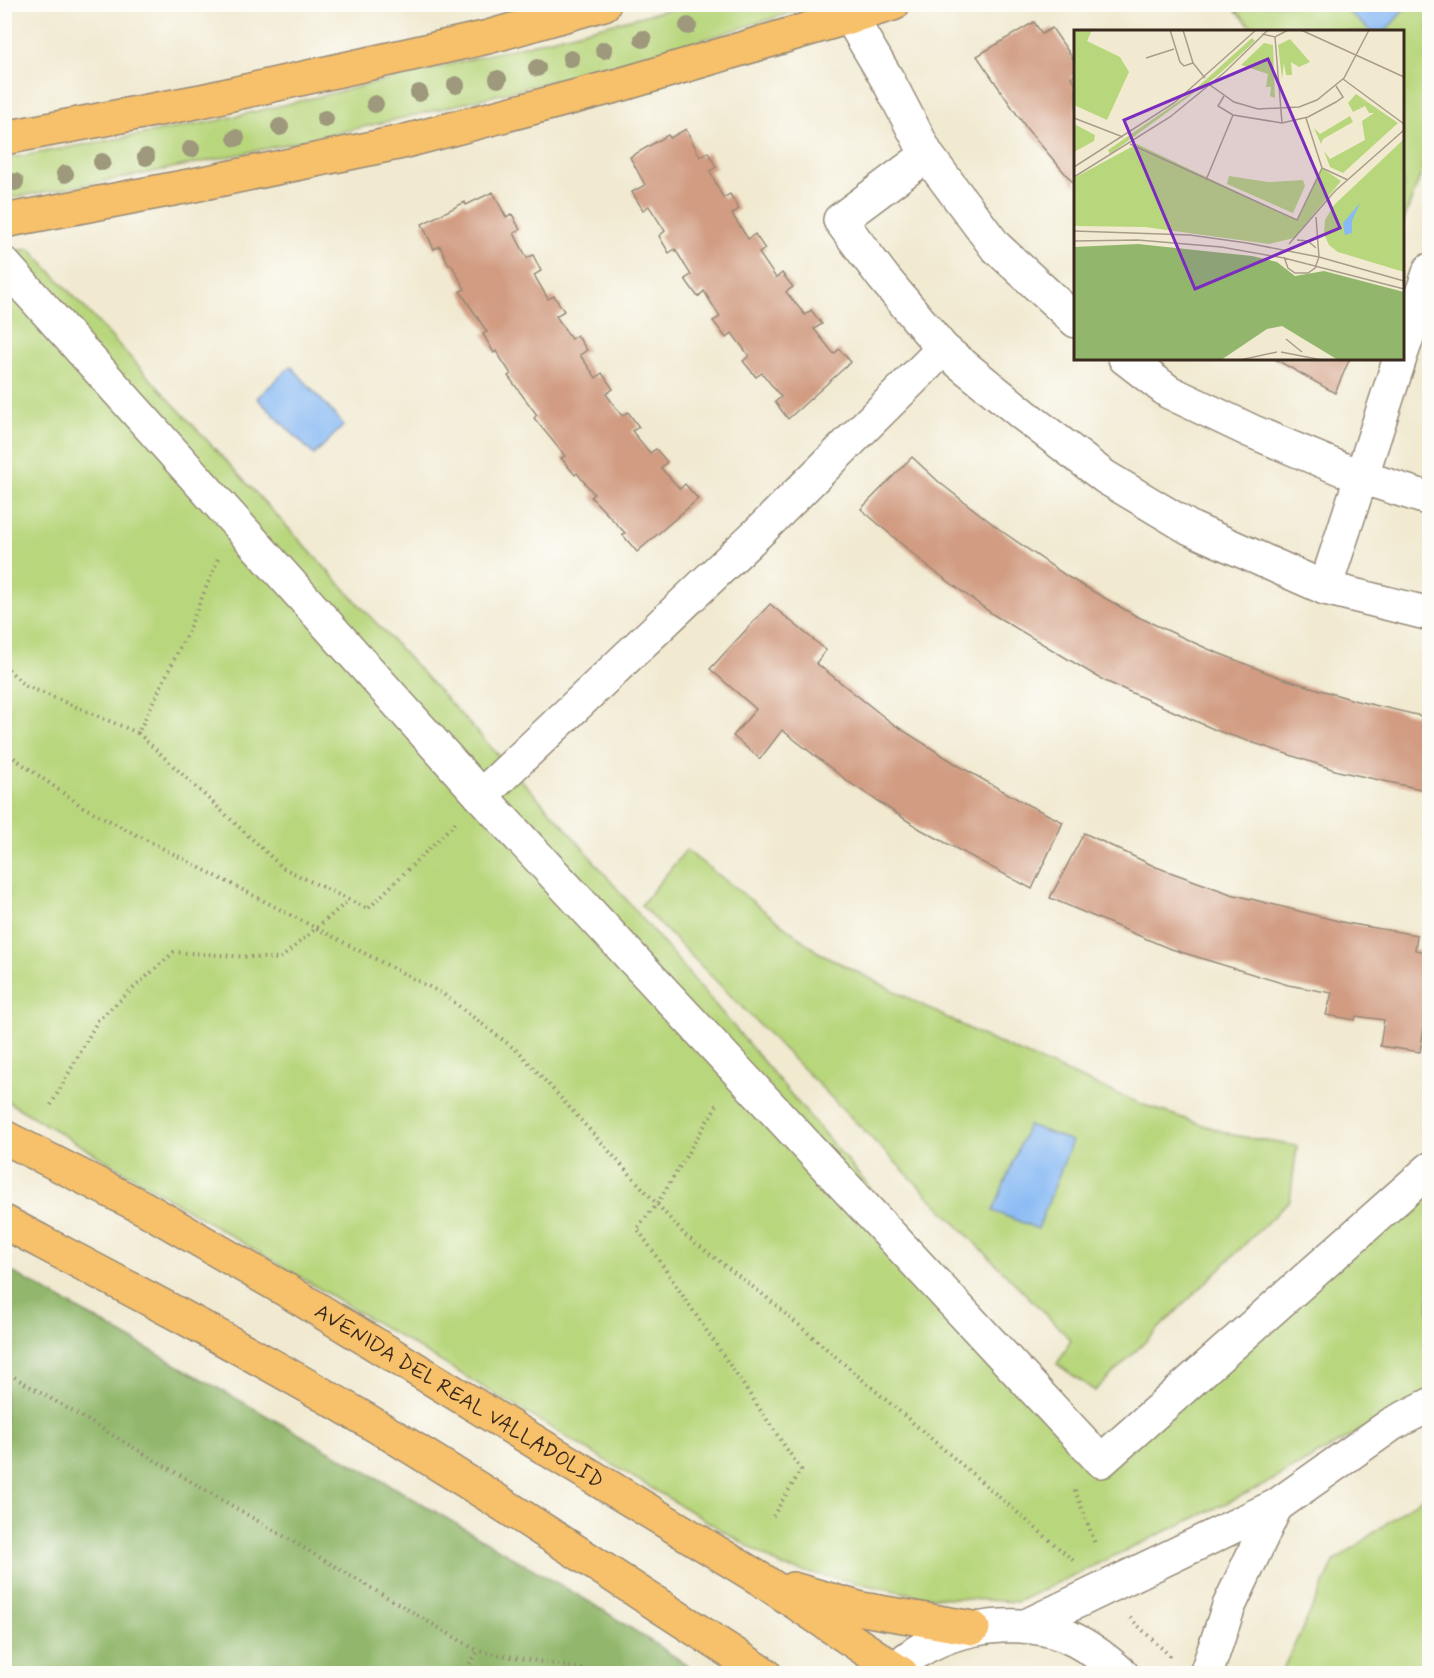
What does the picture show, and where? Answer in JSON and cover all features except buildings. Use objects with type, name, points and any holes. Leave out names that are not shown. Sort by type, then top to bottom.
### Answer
[{"type":"main road","points":[[4,138],[201,101],[488,37],[604,4]]},
{"type":"main road","points":[[4,221],[402,142],[623,84],[893,4]]},
{"type":"main road","name":"AVENIDA DEL REAL VALLADOLID","points":[[4,1137],[144,1208],[286,1290],[762,1580],[897,1672]]},
{"type":"main road","points":[[4,1222],[147,1298],[362,1418],[765,1674]]},
{"type":"main road","points":[[762,1580],[862,1609],[973,1628]]},
{"type":"street","points":[[851,18],[890,84],[927,155],[995,246],[1074,319]]},
{"type":"street","points":[[927,155],[840,220],[883,277],[943,349],[1024,416],[1105,477],[1190,528],[1325,588],[1430,614]]},
{"type":"street","points":[[4,264],[481,796],[1101,1461],[1430,1169]]},
{"type":"street","points":[[1404,346],[1430,270]]},
{"type":"street","points":[[481,796],[764,527],[943,349]]},
{"type":"street","points":[[1128,360],[1169,392],[1251,431],[1361,477],[1430,499]]},
{"type":"street","points":[[1325,588],[1399,360]]},
{"type":"street","points":[[1026,1626],[1276,1506],[1392,1424],[1430,1405]]},
{"type":"street","points":[[1193,1670],[1229,1606],[1276,1506]]},
{"type":"street","points":[[897,1672],[917,1653],[943,1638],[973,1628],[1026,1626],[1063,1635],[1097,1653],[1122,1674]]},
{"type":"path","points":[[138,733],[188,631],[234,520]]},
{"type":"path","points":[[4,664],[24,685],[138,733],[283,868],[368,909],[481,796]]},
{"type":"path","points":[[4,751],[83,807],[443,994],[520,1053],[685,1235],[766,1297],[1071,1559],[1100,1589],[1193,1670]]},
{"type":"path","points":[[51,1105],[98,1020],[174,952],[280,959],[349,900]]},
{"type":"path","points":[[738,1071],[657,1204],[637,1228],[801,1470],[774,1516]]},
{"type":"path","points":[[4,1371],[478,1651],[612,1674]]},
{"type":"path","points":[[463,1674],[478,1651]]},
{"type":"path","points":[[1276,1674],[1281,1671],[1293,1674]]},
{"type":"green space","points":[[686,5],[817,5],[646,56],[391,121],[160,171],[5,199],[5,159],[216,121]]},
{"type":"green space","points":[[1231,5],[1429,5],[1429,153],[1404,219],[1404,30],[1254,30]]},
{"type":"green space","points":[[30,249],[565,827],[1100,1460],[1429,1169],[1429,1392],[1264,1485],[1017,1602],[920,1596],[783,1567],[5,1100],[4,252]]},
{"type":"green space","points":[[686,850],[818,952],[989,1039],[1141,1104],[1233,1135],[1297,1146],[1290,1200],[1095,1391],[1057,1364],[1071,1340],[641,905]]},
{"type":"green space","points":[[5,1268],[395,1488],[598,1607],[700,1673],[5,1673]]},
{"type":"green space","points":[[1429,1492],[1429,1673],[1281,1673],[1335,1561]]},
{"type":"water","points":[[1340,5],[1408,5],[1387,30],[1370,30]]},
{"type":"water","points":[[291,366],[344,425],[314,455],[257,398]]},
{"type":"water","points":[[1028,1125],[1072,1141],[1038,1229],[993,1211]]}]
